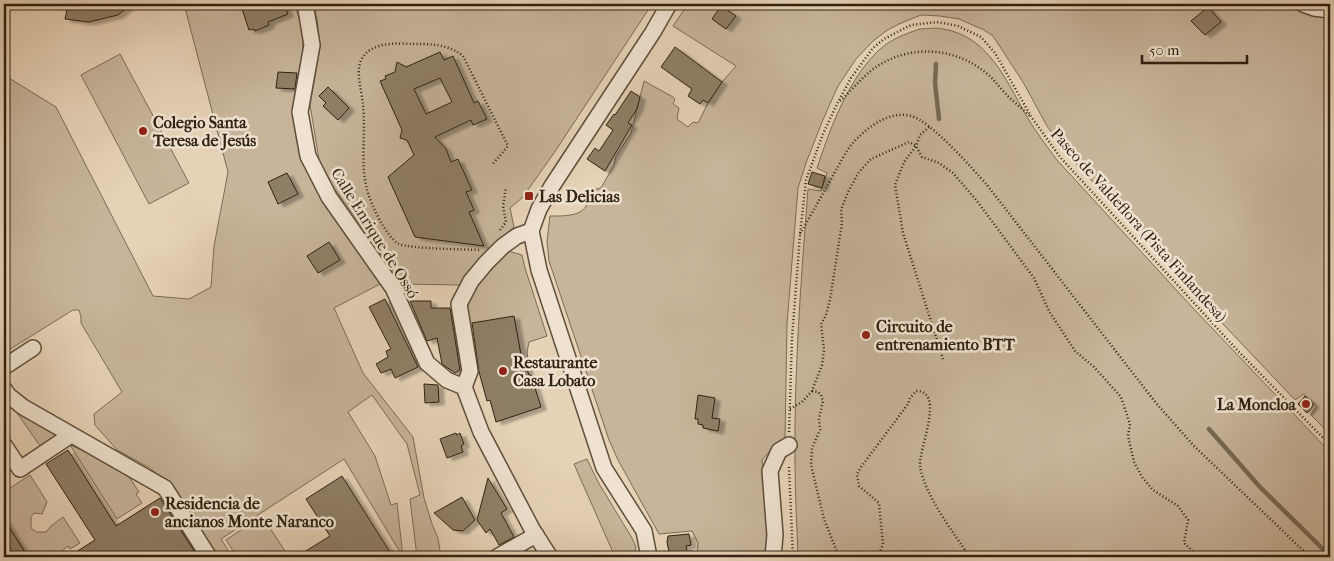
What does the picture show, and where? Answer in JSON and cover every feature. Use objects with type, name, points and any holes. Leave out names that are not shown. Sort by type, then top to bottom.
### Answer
[{"type":"street","name":"Calle Enrique de Ossó","points":[[304,4],[312,45],[300,112],[308,156],[329,197],[393,288],[427,363],[447,380],[464,387]]},
{"type":"street","points":[[648,557],[644,531],[604,468],[539,270],[532,231],[539,209],[552,186],[653,32],[669,4]]},
{"type":"street","points":[[1303,4],[1314,8],[1330,10]]},
{"type":"street","points":[[532,231],[517,236],[503,246],[472,281],[459,304],[470,371],[464,387],[481,432],[536,536],[550,557]]},
{"type":"street","points":[[4,366],[33,348]]},
{"type":"street","points":[[4,389],[22,407],[165,488],[209,557]]},
{"type":"street","points":[[4,445],[20,469],[72,435]]},
{"type":"street","points":[[773,557],[775,535],[770,471],[779,451],[789,445]]},
{"type":"street","points":[[497,557],[536,536]]},
{"type":"path","name":"Paseo de Valdeflora (Pista Finlandesa)","points":[[792,557],[789,445],[792,338],[806,180],[823,134],[837,104],[860,64],[873,48],[884,39],[910,25],[937,22],[958,26],[981,37],[995,52],[1032,118],[1060,157],[1238,351],[1330,445]]},
{"type":"path","points":[[483,251],[400,244],[388,233],[367,190],[365,178],[364,106],[359,65],[364,56],[371,49],[380,46],[439,44],[457,51],[463,56],[508,146],[492,165]]},
{"type":"path","points":[[837,104],[874,68],[894,56],[932,50],[967,61],[985,72],[1032,118]]},
{"type":"path","points":[[800,235],[851,145],[874,124],[886,118],[899,115],[912,116],[929,127],[966,160],[1156,403],[1194,446],[1310,557]]},
{"type":"path","points":[[929,127],[920,135],[916,146],[904,162],[895,185],[903,233],[943,359]]},
{"type":"path","points":[[790,409],[802,402],[812,391],[822,365],[824,350],[821,324],[830,300],[842,223],[841,210],[848,192],[858,172],[871,159],[909,142],[916,146],[922,157],[939,163],[953,173],[977,201],[1034,278],[1049,311],[1075,351],[1094,367],[1120,397],[1130,424],[1128,436],[1134,462],[1142,477],[1153,490],[1178,506],[1188,520],[1184,543],[1199,557]]},
{"type":"path","points":[[495,236],[506,222],[502,206],[506,187]]},
{"type":"path","points":[[878,557],[883,544],[879,503],[859,486],[857,474],[866,459],[908,404],[913,394],[920,390],[924,393],[931,408],[920,465],[926,488],[970,557]]},
{"type":"path","points":[[812,391],[818,392],[823,401],[819,419],[820,430],[810,456],[813,478],[820,498],[824,519],[839,557]]},
{"type":"shaded area","points":[[184,4],[294,4],[303,36],[302,60],[295,97],[296,139],[303,161],[325,205],[382,283],[334,308],[363,373],[413,437],[424,498],[438,538],[441,557],[417,557],[410,499],[420,495],[407,444],[372,395],[348,412],[375,456],[391,505],[397,503],[403,557],[344,459],[221,539],[232,557],[214,557],[171,487],[150,468],[117,450],[95,425],[94,414],[122,392],[81,323],[79,310],[73,310],[4,353],[4,75],[56,107],[153,296],[189,299],[211,287],[214,246],[228,172]]},
{"type":"shaded area","points":[[313,4],[652,4],[556,150],[523,197],[510,208],[514,227],[487,251],[460,285],[402,284],[327,178],[319,159],[310,105],[320,47],[317,19]]},
{"type":"shaded area","points":[[688,4],[1284,4],[1330,18],[1330,434],[1311,415],[1317,406],[1304,394],[1295,400],[1186,285],[1153,246],[1065,152],[1047,126],[1023,82],[993,36],[959,19],[921,15],[886,31],[873,41],[856,59],[838,86],[822,122],[798,188],[787,324],[785,440],[771,450],[762,460],[770,530],[769,557],[697,557],[698,543],[692,531],[659,534],[609,440],[549,261],[547,241],[550,216],[564,216],[577,213],[586,206],[588,200],[587,191],[601,188],[614,165],[616,156],[631,133],[644,81],[675,99],[673,104],[679,108],[677,119],[688,127],[693,122],[698,123],[722,82],[736,66],[673,26]]},
{"type":"shaded area","points":[[940,28],[959,33],[972,40],[984,50],[1003,74],[1033,127],[1057,160],[1192,307],[1330,452],[1330,557],[798,557],[795,428],[797,360],[808,189],[821,191],[827,173],[817,168],[841,105],[858,75],[879,50],[888,43],[920,29]]},
{"type":"shaded area","points":[[120,54],[189,183],[149,204],[81,75]]},
{"type":"shaded area","points":[[508,251],[522,255],[547,336],[529,342],[528,359],[522,360],[513,317],[469,324],[467,314],[467,304],[473,288],[489,268]]},
{"type":"shaded area","points":[[15,410],[58,434],[40,446]]},
{"type":"shaded area","points":[[70,445],[124,469],[139,492],[136,494],[142,503],[117,519]]},
{"type":"shaded area","points":[[587,459],[598,482],[632,538],[636,547],[634,557],[615,557],[574,464]]},
{"type":"shaded area","points":[[30,475],[47,502],[42,514],[34,513],[31,517],[31,528],[36,532],[46,532],[63,517],[80,543],[70,549],[68,546],[60,552],[62,557],[28,557],[4,519],[4,512],[10,508],[4,498],[4,492]]},
{"type":"shaded area","points":[[262,516],[289,557],[237,557],[226,540]]},
{"type":"building","points":[[68,4],[132,4],[118,15],[89,22],[65,19]]},
{"type":"building","points":[[246,4],[284,4],[288,14],[268,22],[269,25],[255,31],[254,29],[249,30],[242,9],[247,7]]},
{"type":"building","points":[[721,6],[736,16],[726,29],[712,19]]},
{"type":"building","points":[[1208,7],[1221,22],[1205,35],[1191,21]]},
{"type":"building","points":[[675,47],[722,82],[708,103],[703,100],[700,104],[688,96],[692,89],[661,67]]},
{"type":"building","points":[[440,52],[444,60],[453,56],[474,103],[478,101],[487,119],[473,125],[471,120],[435,137],[446,149],[451,162],[458,159],[472,190],[466,192],[474,210],[469,212],[484,246],[415,237],[388,177],[414,155],[407,140],[400,138],[402,130],[380,81],[386,79],[385,76],[395,72],[397,62],[406,67]],"holes":[[[440,78],[452,102],[426,114],[414,89]]]},
{"type":"building","points":[[278,72],[297,73],[295,89],[276,88]]},
{"type":"building","points":[[328,87],[349,108],[338,120],[323,106],[326,103],[319,96]]},
{"type":"building","points":[[631,91],[640,97],[637,109],[628,123],[632,125],[605,171],[587,159],[595,148],[599,151],[613,130],[606,125]]},
{"type":"building","points":[[812,172],[825,176],[822,188],[808,184]]},
{"type":"building","points":[[287,173],[298,194],[278,204],[268,182]]},
{"type":"building","points":[[329,242],[340,260],[318,273],[307,256]]},
{"type":"building","points":[[385,299],[418,367],[395,378],[391,369],[381,373],[376,364],[388,357],[386,351],[391,349],[369,307]]},
{"type":"building","points":[[410,301],[431,301],[431,308],[450,308],[460,370],[455,373],[442,364],[437,338],[427,341]]},
{"type":"building","name":"Restaurante Casa Lobato","points":[[514,316],[522,360],[524,360],[529,375],[531,375],[541,407],[496,422],[490,400],[487,401],[479,372],[472,323]]},
{"type":"building","points":[[424,384],[438,385],[439,402],[425,403]]},
{"type":"building","points":[[698,395],[715,398],[712,418],[720,419],[718,431],[703,428],[703,425],[698,424],[698,419],[695,419]]},
{"type":"building","name":"La Moncloa","points":[[1305,396],[1314,405],[1307,413],[1298,404]]},
{"type":"building","points":[[456,433],[457,435],[460,433],[464,444],[461,446],[463,452],[447,458],[440,439]]},
{"type":"building","name":"Residencia de ancianos Monte Naranco","points":[[68,450],[116,526],[160,498],[198,557],[68,557],[95,540],[46,464]]},
{"type":"building","points":[[342,476],[393,557],[296,557],[330,536],[306,499]]},
{"type":"building","points":[[488,478],[507,509],[501,513],[514,537],[499,545],[490,529],[486,533],[477,520]]},
{"type":"building","points":[[462,497],[475,520],[463,531],[453,530],[434,513]]},
{"type":"building","points":[[4,519],[28,557],[16,557],[4,539]]},
{"type":"building","points":[[689,534],[691,545],[686,546],[688,557],[670,557],[667,542],[668,536]]},
{"type":"waterway","points":[[936,64],[935,83],[939,119]]},
{"type":"waterway","points":[[1209,429],[1260,487],[1330,556]]},
{"type":"place","name":"Colegio Santa Teresa de Jesús","points":[[143,131]]},
{"type":"place","name":"Las Delicias","points":[[529,196]]},
{"type":"place","name":"Circuito de entrenamiento BTT","points":[[866,335]]},
{"type":"place","name":"Restaurante Casa Lobato","points":[[503,371]]},
{"type":"place","name":"La Moncloa","points":[[1306,404]]},
{"type":"place","name":"Residencia de ancianos Monte Naranco","points":[[155,512]]}]
